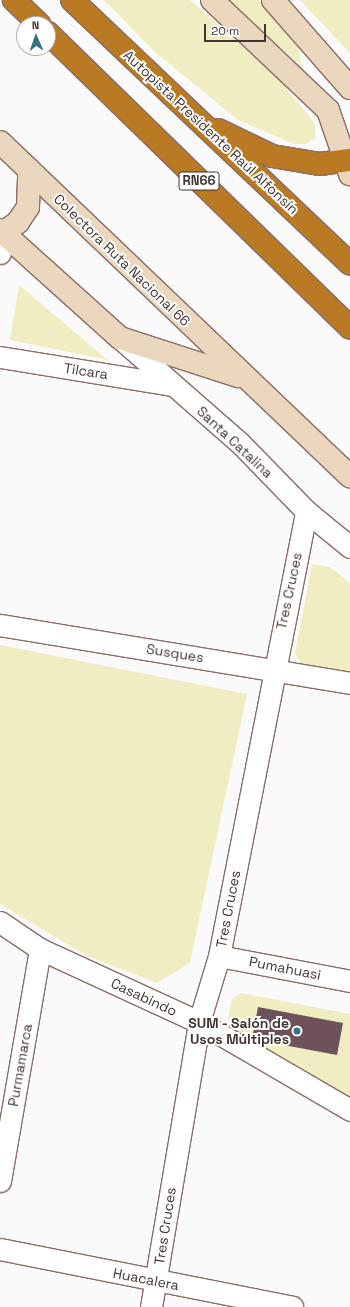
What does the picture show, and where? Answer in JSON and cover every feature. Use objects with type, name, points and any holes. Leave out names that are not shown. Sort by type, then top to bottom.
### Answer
[{"type":"highway","points":[[14,0],[31,16]]},
{"type":"highway","name":"Autopista Presidente Raúl Alfonsín","points":[[72,0],[189,113],[350,264]]},
{"type":"highway","name":"RN66","points":[[56,41],[350,328]]},
{"type":"highway","points":[[189,113],[238,142],[272,156],[303,163],[349,165]]},
{"type":"main road","points":[[212,0],[328,110],[337,128],[349,165]]},
{"type":"main road","points":[[274,0],[350,88]]},
{"type":"main road","points":[[303,163],[322,154],[330,147],[337,128]]},
{"type":"main road","name":"Colectora Ruta Nacional 66","points":[[0,142],[243,377],[350,477]]},
{"type":"main road","points":[[1,239],[18,222],[28,207],[29,170]]},
{"type":"main road","name":"Colectora Ruta Nacional 66","points":[[1,239],[120,338],[243,377]]},
{"type":"street","name":"Santa Catalina","points":[[120,338],[239,442],[306,511],[350,547]]},
{"type":"street","name":"Tilcara","points":[[0,357],[172,385]]},
{"type":"street","name":"Tres Cruces","points":[[151,1307],[199,1022],[219,956],[273,668],[306,511]]},
{"type":"street","name":"Susques","points":[[0,626],[273,668],[350,683]]},
{"type":"street","name":"Casabindo","points":[[0,922],[40,949],[199,1022],[350,1110]]},
{"type":"street","name":"Purmamarca","points":[[0,1181],[40,949]]},
{"type":"street","name":"Pumahuasi","points":[[219,956],[350,980]]},
{"type":"street","name":"Huacalera","points":[[0,1248],[156,1281],[292,1307]]},
{"type":"shaded area","points":[[104,0],[190,0],[275,75],[315,123],[315,139],[306,144],[294,144],[238,120],[155,52]]},
{"type":"shaded area","points":[[228,0],[259,0],[299,49],[301,66]]},
{"type":"shaded area","points":[[300,0],[350,0],[350,53]]},
{"type":"shaded area","points":[[19,285],[108,360],[10,340]]},
{"type":"shaded area","points":[[312,564],[330,567],[350,583],[350,674],[301,664],[295,653]]},
{"type":"shaded area","points":[[0,645],[247,694],[190,963],[157,983],[87,956],[0,904]]},
{"type":"shaded area","points":[[241,993],[350,1014],[350,1102],[226,1030],[232,999]]},
{"type":"building","name":"SUM - Salón de Usos Múltiples","points":[[258,1007],[343,1023],[337,1055],[252,1039]]},
{"type":"place","name":"SUM - Salón de Usos Múltiples","points":[[297,1031]]}]
